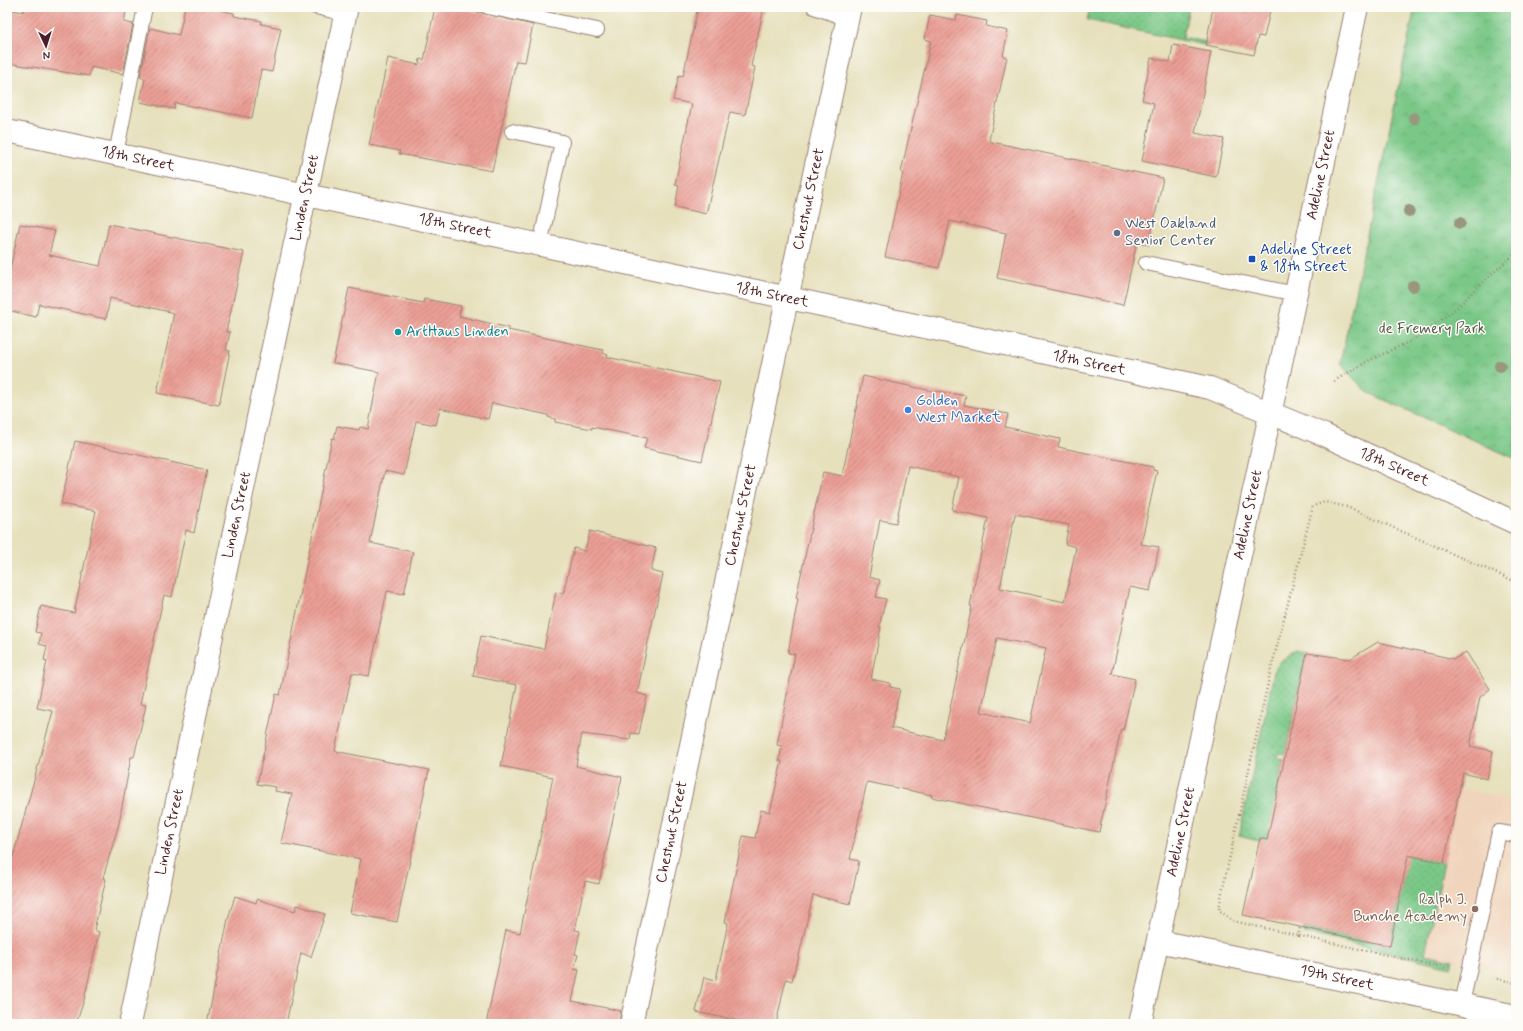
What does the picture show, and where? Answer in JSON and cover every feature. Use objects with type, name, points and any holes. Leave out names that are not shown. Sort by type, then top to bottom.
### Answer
[{"type":"street","name":"Adeline Street","points":[[1140,1024],[1357,7]]},
{"type":"street","name":"Linden Street","points":[[130,1024],[306,194],[347,10]]},
{"type":"street","name":"Chestnut Street","points":[[631,1024],[849,13]]},
{"type":"street","name":"18th Street","points":[[7,131],[306,194],[787,299],[1210,388],[1270,413],[1516,523]]},
{"type":"street","name":"19th Street","points":[[1158,941],[1516,1016]]},
{"type":"lane","points":[[116,154],[145,7]]},
{"type":"lane","points":[[316,7],[347,10]]},
{"type":"lane","points":[[488,7],[596,30]]},
{"type":"lane","points":[[814,7],[849,13]]},
{"type":"lane","points":[[512,131],[562,142],[540,245]]},
{"type":"lane","points":[[1146,263],[1296,294]]},
{"type":"lane","points":[[1462,1004],[1499,832],[1516,835]]},
{"type":"path","points":[[1334,381],[1368,360],[1413,340],[1452,312],[1494,272],[1516,254]]},
{"type":"path","points":[[1516,582],[1347,507],[1325,502],[1313,506],[1271,668],[1219,910],[1233,921],[1298,937],[1516,983]]},
{"type":"path","points":[[1298,937],[1300,927]]},
{"type":"shaded area","name":"Ralph J. Bunche Academy","points":[[1460,788],[1516,800],[1516,974],[1425,954]]},
{"type":"green space","points":[[1090,7],[1189,7],[1183,37],[1206,42],[1206,45],[1209,46],[1087,20]]},
{"type":"green space","name":"de Fremery Park","points":[[1415,7],[1516,7],[1516,459],[1367,392],[1340,364]]},
{"type":"green space","points":[[1298,651],[1307,653],[1285,754],[1278,753],[1277,758],[1284,760],[1276,796],[1379,820],[1373,848],[1444,863],[1425,954],[1453,960],[1451,967],[1304,933],[1304,928],[1390,946],[1405,870],[1260,839],[1259,841],[1239,836],[1274,672],[1280,662]]},
{"type":"building","points":[[24,7],[127,7],[124,22],[133,24],[123,74],[91,67],[89,76],[7,63],[7,9],[23,12]]},
{"type":"building","points":[[185,7],[202,7],[234,13],[234,16],[262,21],[261,24],[281,28],[272,72],[261,70],[252,118],[175,103],[174,109],[140,102],[145,79],[140,77],[150,28],[179,35]]},
{"type":"building","points":[[435,7],[456,7],[533,25],[525,62],[516,61],[492,171],[399,154],[400,151],[369,145],[388,58],[419,65],[420,59],[424,60]]},
{"type":"building","points":[[698,7],[764,7],[751,66],[755,67],[745,115],[730,112],[706,214],[675,207],[679,185],[675,184],[692,104],[673,100],[679,75],[683,76]]},
{"type":"building","points":[[1213,7],[1267,7],[1266,11],[1270,11],[1264,37],[1258,36],[1254,55],[1206,45]]},
{"type":"building","points":[[930,15],[956,20],[957,15],[987,21],[986,26],[1008,31],[1003,56],[1007,57],[989,140],[992,142],[1163,178],[1149,245],[1137,242],[1123,305],[997,278],[1006,233],[950,221],[939,268],[885,257],[903,173],[901,172],[931,41],[925,39]]},
{"type":"building","points":[[1173,45],[1211,52],[1195,133],[1224,139],[1216,177],[1142,161],[1154,103],[1142,100],[1151,58],[1170,62]]},
{"type":"building","points":[[20,224],[55,231],[49,255],[100,266],[109,224],[244,252],[226,332],[230,332],[226,350],[230,351],[219,405],[157,393],[174,313],[110,298],[106,319],[39,304],[36,317],[7,310],[7,283]]},
{"type":"building","points":[[349,288],[423,303],[424,299],[461,306],[459,316],[509,328],[508,330],[603,350],[603,353],[608,355],[607,357],[720,382],[702,461],[644,448],[647,438],[592,427],[592,429],[555,422],[555,419],[548,417],[548,415],[492,403],[488,419],[440,408],[436,425],[416,421],[404,475],[385,471],[370,543],[413,552],[404,594],[387,591],[369,676],[352,673],[335,751],[429,770],[397,922],[350,913],[361,859],[281,843],[292,794],[275,791],[276,787],[257,784],[276,694],[280,695],[332,438],[334,439],[337,426],[359,430],[360,427],[368,429],[379,372],[333,363]]},
{"type":"building","points":[[863,376],[937,392],[966,396],[964,405],[1008,414],[1005,427],[1060,439],[1058,447],[1153,467],[1153,470],[1157,471],[1141,544],[1159,547],[1150,591],[1130,587],[1112,674],[1135,679],[1123,730],[1121,729],[1099,832],[867,782],[850,859],[859,861],[850,904],[813,895],[797,964],[792,981],[786,979],[776,1024],[753,1024],[696,1012],[704,977],[716,980],[728,923],[725,922],[743,836],[755,838],[761,810],[770,812],[782,761],[779,761],[782,746],[777,745],[795,654],[788,653],[798,599],[796,598],[823,472],[842,476]],"holes":[[[908,466],[959,477],[952,510],[988,518],[970,606],[972,606],[943,740],[891,728],[900,689],[890,687],[890,683],[871,679],[881,627],[879,627],[886,599],[876,597],[880,580],[869,577],[880,520],[896,523]],[[1015,514],[1069,525],[1065,544],[1076,547],[1065,602],[1000,588]],[[997,638],[1046,648],[1030,723],[981,712]]]},
{"type":"building","points":[[75,441],[207,470],[194,533],[186,530],[172,597],[164,595],[140,704],[146,705],[134,757],[131,757],[119,823],[103,878],[106,879],[94,930],[99,932],[84,1000],[76,1024],[7,1024],[7,856],[13,857],[53,711],[37,708],[47,661],[44,660],[47,646],[39,644],[41,633],[35,632],[41,606],[74,613],[96,511],[61,504]]},
{"type":"building","points":[[590,531],[656,548],[651,571],[663,574],[637,693],[647,696],[639,734],[631,733],[630,740],[582,734],[576,766],[622,777],[599,884],[585,881],[575,930],[580,931],[575,954],[578,955],[574,969],[579,970],[572,1001],[621,1011],[619,1024],[486,1024],[506,930],[520,933],[553,777],[501,766],[517,685],[473,676],[481,636],[544,649],[556,592],[563,594],[574,548],[585,551]]},
{"type":"building","points":[[1378,642],[1454,659],[1466,652],[1490,689],[1480,697],[1470,746],[1493,751],[1487,779],[1463,773],[1444,863],[1408,855],[1390,946],[1243,915],[1260,838],[1267,840],[1307,653],[1350,659]]},
{"type":"building","points":[[235,896],[256,903],[257,899],[295,911],[297,905],[325,914],[311,957],[301,953],[286,1024],[207,1024],[228,919]]},
{"type":"place","name":"West Oakland Senior Center","points":[[1117,233]]},
{"type":"place","name":"Adeline Street & 18th Street","points":[[1252,259]]},
{"type":"place","name":"ArtHaus Linden","points":[[398,332]]},
{"type":"place","name":"Golden West Market","points":[[908,410]]},
{"type":"place","name":"Ralph J. Bunche Academy","points":[[1475,909]]}]
